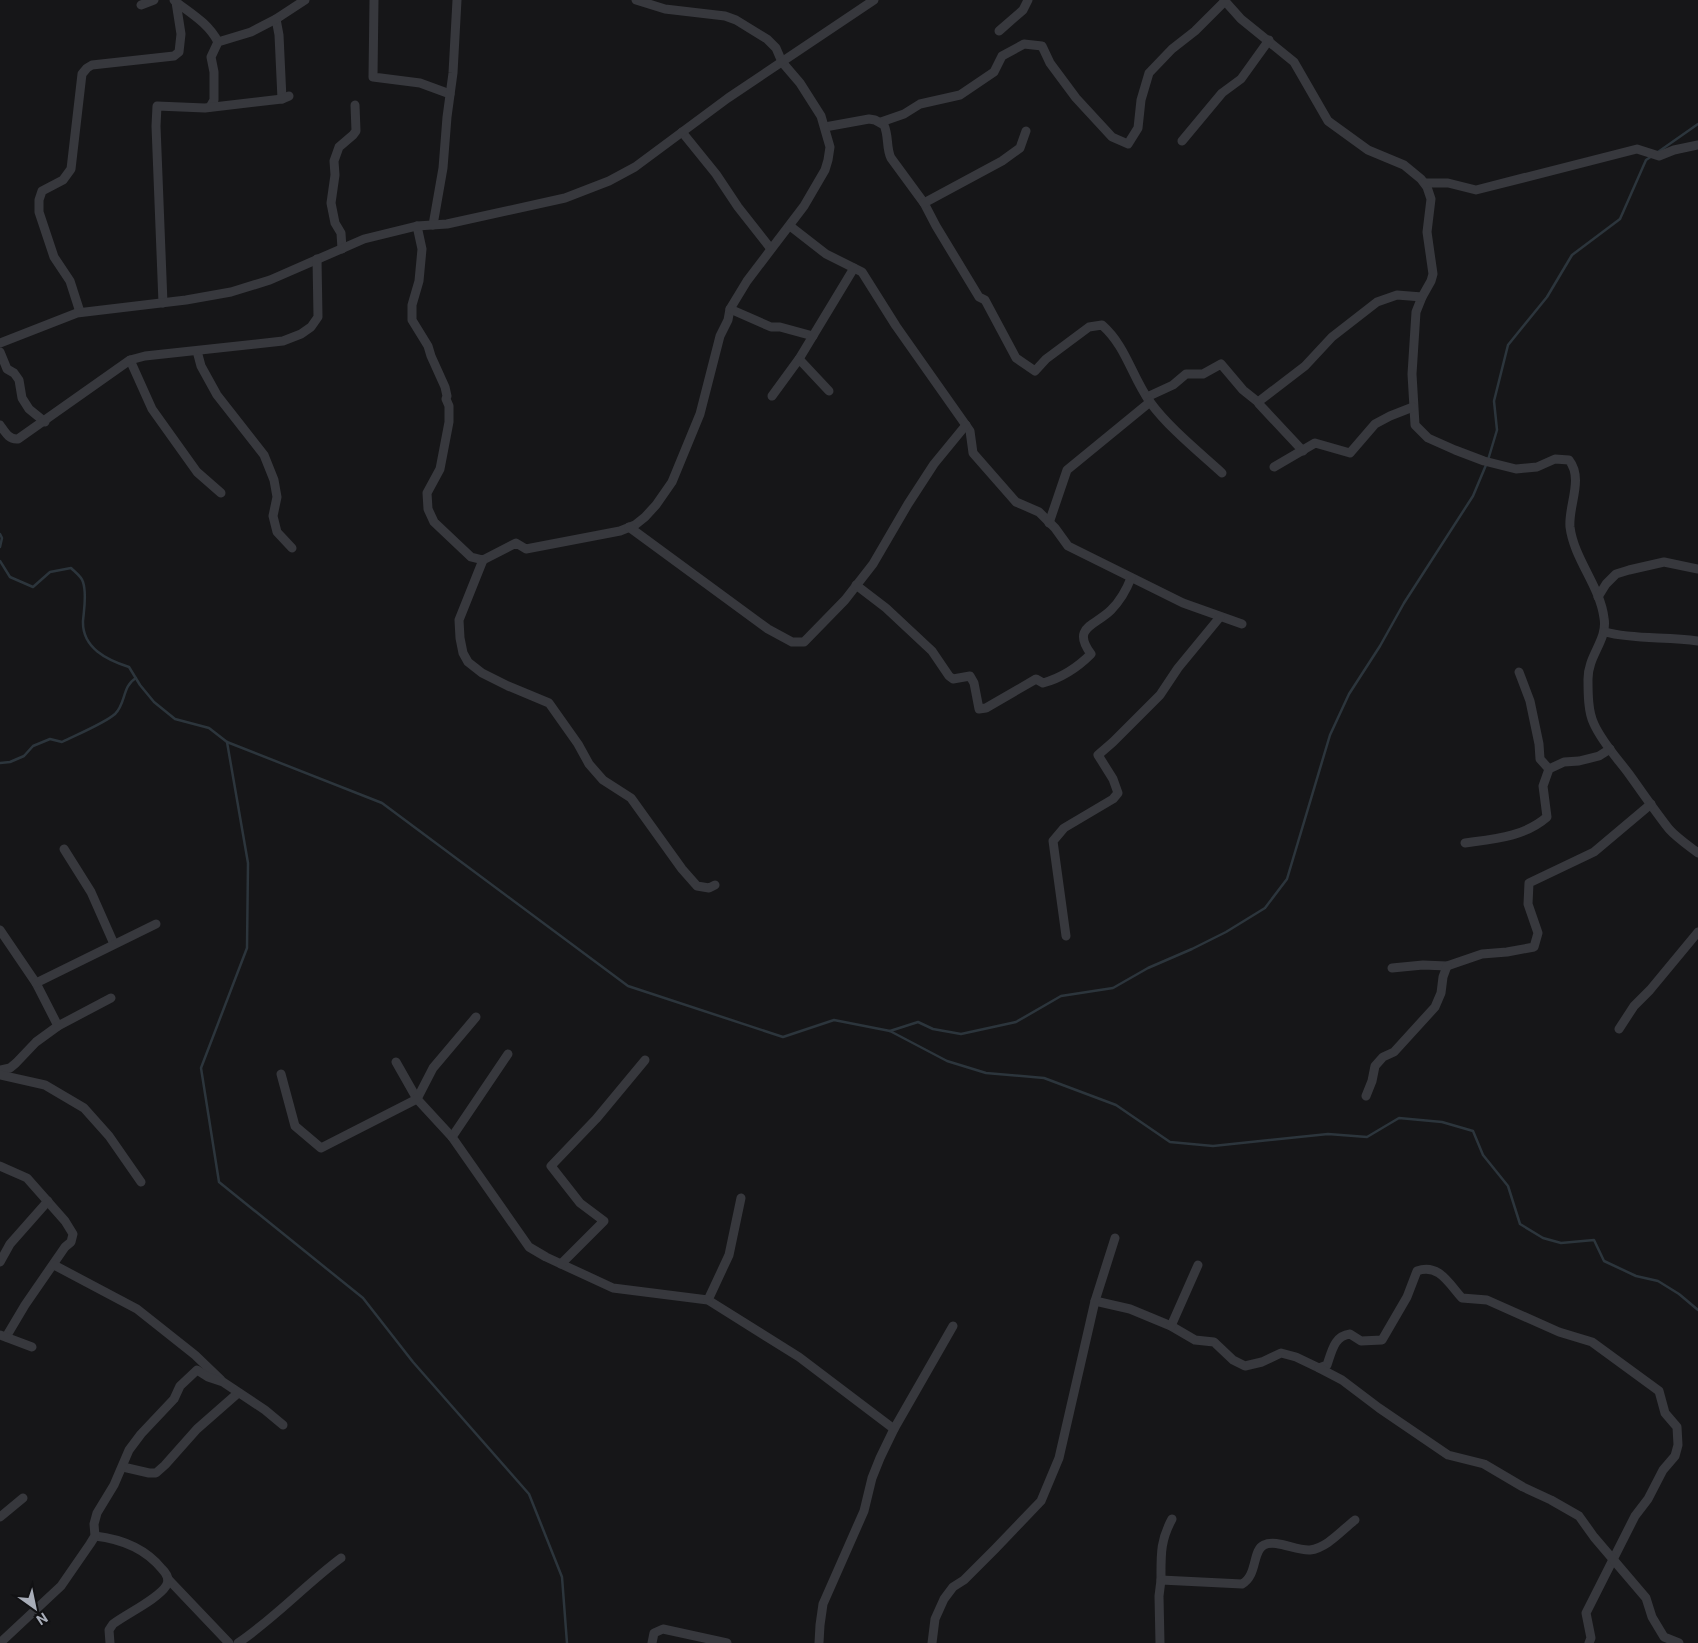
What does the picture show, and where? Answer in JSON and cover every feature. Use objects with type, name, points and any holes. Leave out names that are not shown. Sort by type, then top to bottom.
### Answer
[{"type":"street","points":[[141,5],[154,0]]},
{"type":"street","points":[[218,42],[251,32],[276,19],[305,0]]},
{"type":"street","points":[[374,0],[373,77],[420,83],[450,94]]},
{"type":"street","points":[[434,225],[453,73],[457,0]]},
{"type":"street","points":[[636,0],[664,9],[714,14],[736,20],[767,39],[776,48],[782,62],[821,116],[830,147],[825,170],[790,226],[771,248],[730,310],[728,320],[720,336],[700,414],[672,482],[645,517],[620,531],[526,549],[516,543],[483,560],[459,620],[460,638],[463,653],[468,662],[482,673],[549,703],[578,744],[589,764],[603,780],[631,798],[682,869],[697,886],[709,888],[715,885]]},
{"type":"street","points":[[0,343],[59,318],[80,312],[231,292],[270,280],[364,239],[417,226],[447,224],[566,198],[610,181],[635,167],[728,98],[874,0]]},
{"type":"street","points":[[999,31],[1023,10],[1028,0]]},
{"type":"street","points":[[824,127],[869,119],[881,122],[904,114],[920,104],[960,95],[994,72],[1002,56],[1024,44],[1042,46],[1050,63],[1076,98],[1112,136],[1128,144],[1138,128],[1141,100],[1149,73],[1172,49],[1195,31],[1225,0],[1241,18],[1294,62],[1328,121],[1368,150],[1404,165],[1425,183],[1431,195],[1427,232],[1433,274],[1416,312],[1413,344],[1415,425],[1428,438],[1484,461],[1516,469],[1537,467],[1555,459],[1568,460],[1572,465],[1574,499],[1569,522],[1571,539],[1598,597],[1604,616],[1605,632],[1589,665],[1588,679],[1593,724],[1670,830],[1698,853]]},
{"type":"street","points":[[175,1],[206,25],[218,42]]},
{"type":"street","points":[[80,312],[70,281],[54,257],[39,212],[39,200],[42,191],[64,180],[71,169],[82,74],[92,65],[174,56],[179,52],[181,34],[175,1]]},
{"type":"street","points":[[163,302],[156,126],[157,106],[210,108],[285,98],[276,19]]},
{"type":"street","points":[[1182,141],[1222,93],[1241,80],[1269,40]]},
{"type":"street","points":[[210,108],[214,100],[212,57],[218,42]]},
{"type":"street","points":[[342,249],[341,233],[335,223],[330,203],[335,175],[334,161],[339,147],[354,135],[356,131],[355,106]]},
{"type":"street","points":[[881,122],[886,129],[890,154],[924,202],[936,226],[979,297],[985,300],[1016,358],[1035,371],[1046,359],[1089,326],[1102,325],[1119,344],[1149,400],[1222,473]]},
{"type":"street","points":[[924,202],[1002,161],[1020,148],[1026,131]]},
{"type":"street","points":[[682,132],[716,174],[738,208],[771,248]]},
{"type":"street","points":[[1425,183],[1448,183],[1476,190],[1638,149],[1659,156],[1674,150],[1698,146]]},
{"type":"street","points":[[417,226],[422,249],[419,281],[412,304],[412,320],[428,346],[445,387],[449,406],[449,422],[440,469],[427,494],[428,509],[434,522],[471,557],[483,560]]},
{"type":"street","points":[[790,226],[826,254],[862,272],[896,326],[970,431],[973,453],[1016,502],[1039,512],[1068,546],[1183,603],[1242,624]]},
{"type":"street","points":[[0,425],[9,437],[13,440],[18,440],[130,360],[145,356],[282,341],[301,334],[311,327],[318,317],[317,259]]},
{"type":"street","points":[[772,396],[813,336],[854,268]]},
{"type":"street","points":[[1258,402],[1305,366],[1332,337],[1377,302],[1397,295],[1422,298]]},
{"type":"street","points":[[730,310],[772,326],[813,336]]},
{"type":"street","points":[[196,351],[201,366],[217,395],[264,455],[274,480],[277,497],[273,516],[278,532],[292,548]]},
{"type":"street","points":[[0,352],[4,369],[17,376],[22,398],[29,409],[45,422]]},
{"type":"street","points":[[798,359],[829,391]]},
{"type":"street","points":[[130,360],[152,410],[197,472],[221,493]]},
{"type":"street","points":[[1049,523],[1067,470],[1149,400],[1186,374],[1203,374],[1221,364],[1243,390],[1258,402],[1303,451]]},
{"type":"street","points":[[1274,467],[1315,443],[1350,454],[1375,424],[1414,407]]},
{"type":"street","points":[[630,527],[768,629],[792,642],[804,642],[873,564],[934,464],[966,425]]},
{"type":"street","points":[[1598,597],[1606,584],[1616,574],[1629,570],[1664,562],[1698,569]]},
{"type":"street","points":[[856,585],[886,608],[932,651],[949,676],[953,679],[970,676],[974,683],[978,709],[986,708],[1036,679],[1042,683],[1056,679],[1083,663],[1092,654],[1084,646],[1087,628],[1109,612],[1123,596],[1131,578]]},
{"type":"street","points":[[1066,936],[1054,840],[1064,828],[1113,799],[1118,793],[1113,779],[1098,754],[1113,742],[1160,695],[1178,668],[1220,616]]},
{"type":"street","points":[[1605,632],[1622,636],[1679,638],[1698,641]]},
{"type":"street","points":[[1519,672],[1530,701],[1539,744],[1540,759],[1548,769]]},
{"type":"street","points":[[1464,843],[1514,835],[1539,824],[1547,816],[1542,786],[1548,769],[1564,762],[1579,762],[1599,756],[1610,749]]},
{"type":"street","points":[[1392,968],[1423,965],[1447,966],[1482,954],[1534,947],[1538,934],[1528,904],[1530,883],[1594,852],[1651,804]]},
{"type":"street","points":[[64,850],[91,892],[114,944]]},
{"type":"street","points":[[36,983],[156,924]]},
{"type":"street","points":[[0,930],[36,983],[58,1026]]},
{"type":"street","points":[[1619,1029],[1634,1006],[1650,990],[1698,932]]},
{"type":"street","points":[[1366,1096],[1375,1066],[1383,1057],[1394,1052],[1435,1007],[1441,993],[1443,977],[1447,966]]},
{"type":"street","points":[[0,1070],[10,1068],[36,1042],[58,1026],[111,998]]},
{"type":"street","points":[[281,1074],[295,1126],[321,1148],[417,1099],[433,1068],[476,1017]]},
{"type":"street","points":[[452,1137],[508,1054]]},
{"type":"street","points":[[561,1264],[604,1221],[580,1203],[551,1166],[596,1119],[645,1060]]},
{"type":"street","points":[[396,1062],[417,1099],[452,1137],[529,1247],[546,1257],[614,1288],[708,1300],[799,1357],[894,1429]]},
{"type":"street","points":[[0,1075],[45,1085],[84,1108],[109,1136],[141,1182]]},
{"type":"street","points":[[0,1166],[27,1178],[65,1221],[72,1234],[71,1242],[3,1336],[32,1347]]},
{"type":"street","points":[[708,1300],[729,1255],[741,1198]]},
{"type":"street","points":[[0,1262],[3,1251],[48,1201]]},
{"type":"street","points":[[932,1643],[935,1620],[944,1599],[953,1587],[964,1580],[1041,1501],[1059,1458],[1096,1301],[1115,1238]]},
{"type":"street","points":[[54,1265],[137,1309],[195,1355],[224,1382],[265,1410],[283,1425]]},
{"type":"street","points":[[1171,1326],[1198,1265]]},
{"type":"street","points":[[1319,1368],[1328,1365],[1334,1344],[1343,1335],[1350,1334],[1361,1341],[1382,1340],[1407,1297],[1417,1271],[1425,1268],[1436,1270],[1462,1298],[1487,1300],[1559,1332],[1592,1342],[1659,1391],[1665,1413],[1677,1427],[1678,1444],[1675,1456],[1663,1470],[1648,1499],[1635,1516],[1586,1614],[1590,1638],[1589,1643]]},
{"type":"street","points":[[1096,1301],[1130,1309],[1171,1326],[1195,1340],[1214,1342],[1233,1360],[1245,1366],[1262,1362],[1281,1353],[1296,1357],[1342,1380],[1448,1455],[1484,1464],[1579,1516],[1594,1537],[1646,1598],[1652,1617],[1664,1637],[1679,1643]]},
{"type":"street","points":[[819,1643],[823,1604],[864,1510],[872,1478],[894,1429],[953,1326]]},
{"type":"street","points":[[0,1643],[61,1586],[95,1536],[94,1524],[97,1513],[123,1467],[129,1450],[141,1434],[174,1399],[180,1386],[197,1370],[208,1377],[224,1382]]},
{"type":"street","points":[[123,1467],[156,1473],[196,1429],[238,1393]]},
{"type":"street","points":[[0,1517],[23,1498]]},
{"type":"street","points":[[1160,1643],[1159,1596],[1161,1553],[1165,1533],[1172,1519]]},
{"type":"street","points":[[1161,1580],[1242,1584],[1249,1579],[1253,1572],[1258,1550],[1261,1546],[1270,1543],[1308,1550],[1316,1548],[1324,1545],[1355,1520]]},
{"type":"street","points":[[95,1536],[112,1538],[134,1546],[152,1557],[168,1579],[229,1643]]},
{"type":"street","points":[[238,1643],[259,1629],[312,1580],[341,1558]]},
{"type":"street","points":[[110,1643],[109,1630],[113,1624],[159,1594],[167,1585],[168,1579]]},
{"type":"street","points":[[652,1643],[654,1633],[663,1629],[727,1643]]},
{"type":"waterway","points":[[1658,152],[1698,124]]},
{"type":"waterway","points":[[1488,460],[1497,430],[1494,401],[1508,345],[1547,297],[1572,255],[1620,219],[1646,160],[1652,156]]},
{"type":"waterway","points":[[890,1031],[918,1022],[933,1029],[961,1034],[1016,1022],[1061,996],[1113,988],[1148,968],[1226,932],[1265,908],[1287,879],[1330,735],[1349,694],[1380,646],[1404,603],[1473,496],[1486,465]]},
{"type":"waterway","points":[[0,534],[2,538],[0,547]]},
{"type":"waterway","points":[[0,561],[10,577],[33,587],[50,572],[71,568],[80,576],[83,582],[85,596],[84,630],[91,646],[112,661],[129,667],[140,685],[154,702],[175,719],[209,728],[227,742],[382,803],[628,986],[783,1037],[834,1020],[890,1031],[947,1061],[986,1073],[1044,1078],[1116,1105],[1170,1142],[1213,1146],[1328,1134],[1367,1137],[1399,1118],[1442,1122],[1473,1131],[1483,1155],[1508,1186],[1520,1224],[1543,1238],[1561,1243],[1594,1240],[1604,1261],[1636,1276],[1658,1281],[1679,1294],[1698,1310]]},
{"type":"waterway","points":[[0,763],[10,762],[24,756],[33,746],[50,739],[62,742],[110,718],[118,710],[128,686],[136,678]]},
{"type":"waterway","points":[[227,742],[248,863],[247,948],[201,1068],[219,1182],[363,1298],[413,1362],[529,1494],[562,1577],[567,1643]]}]
